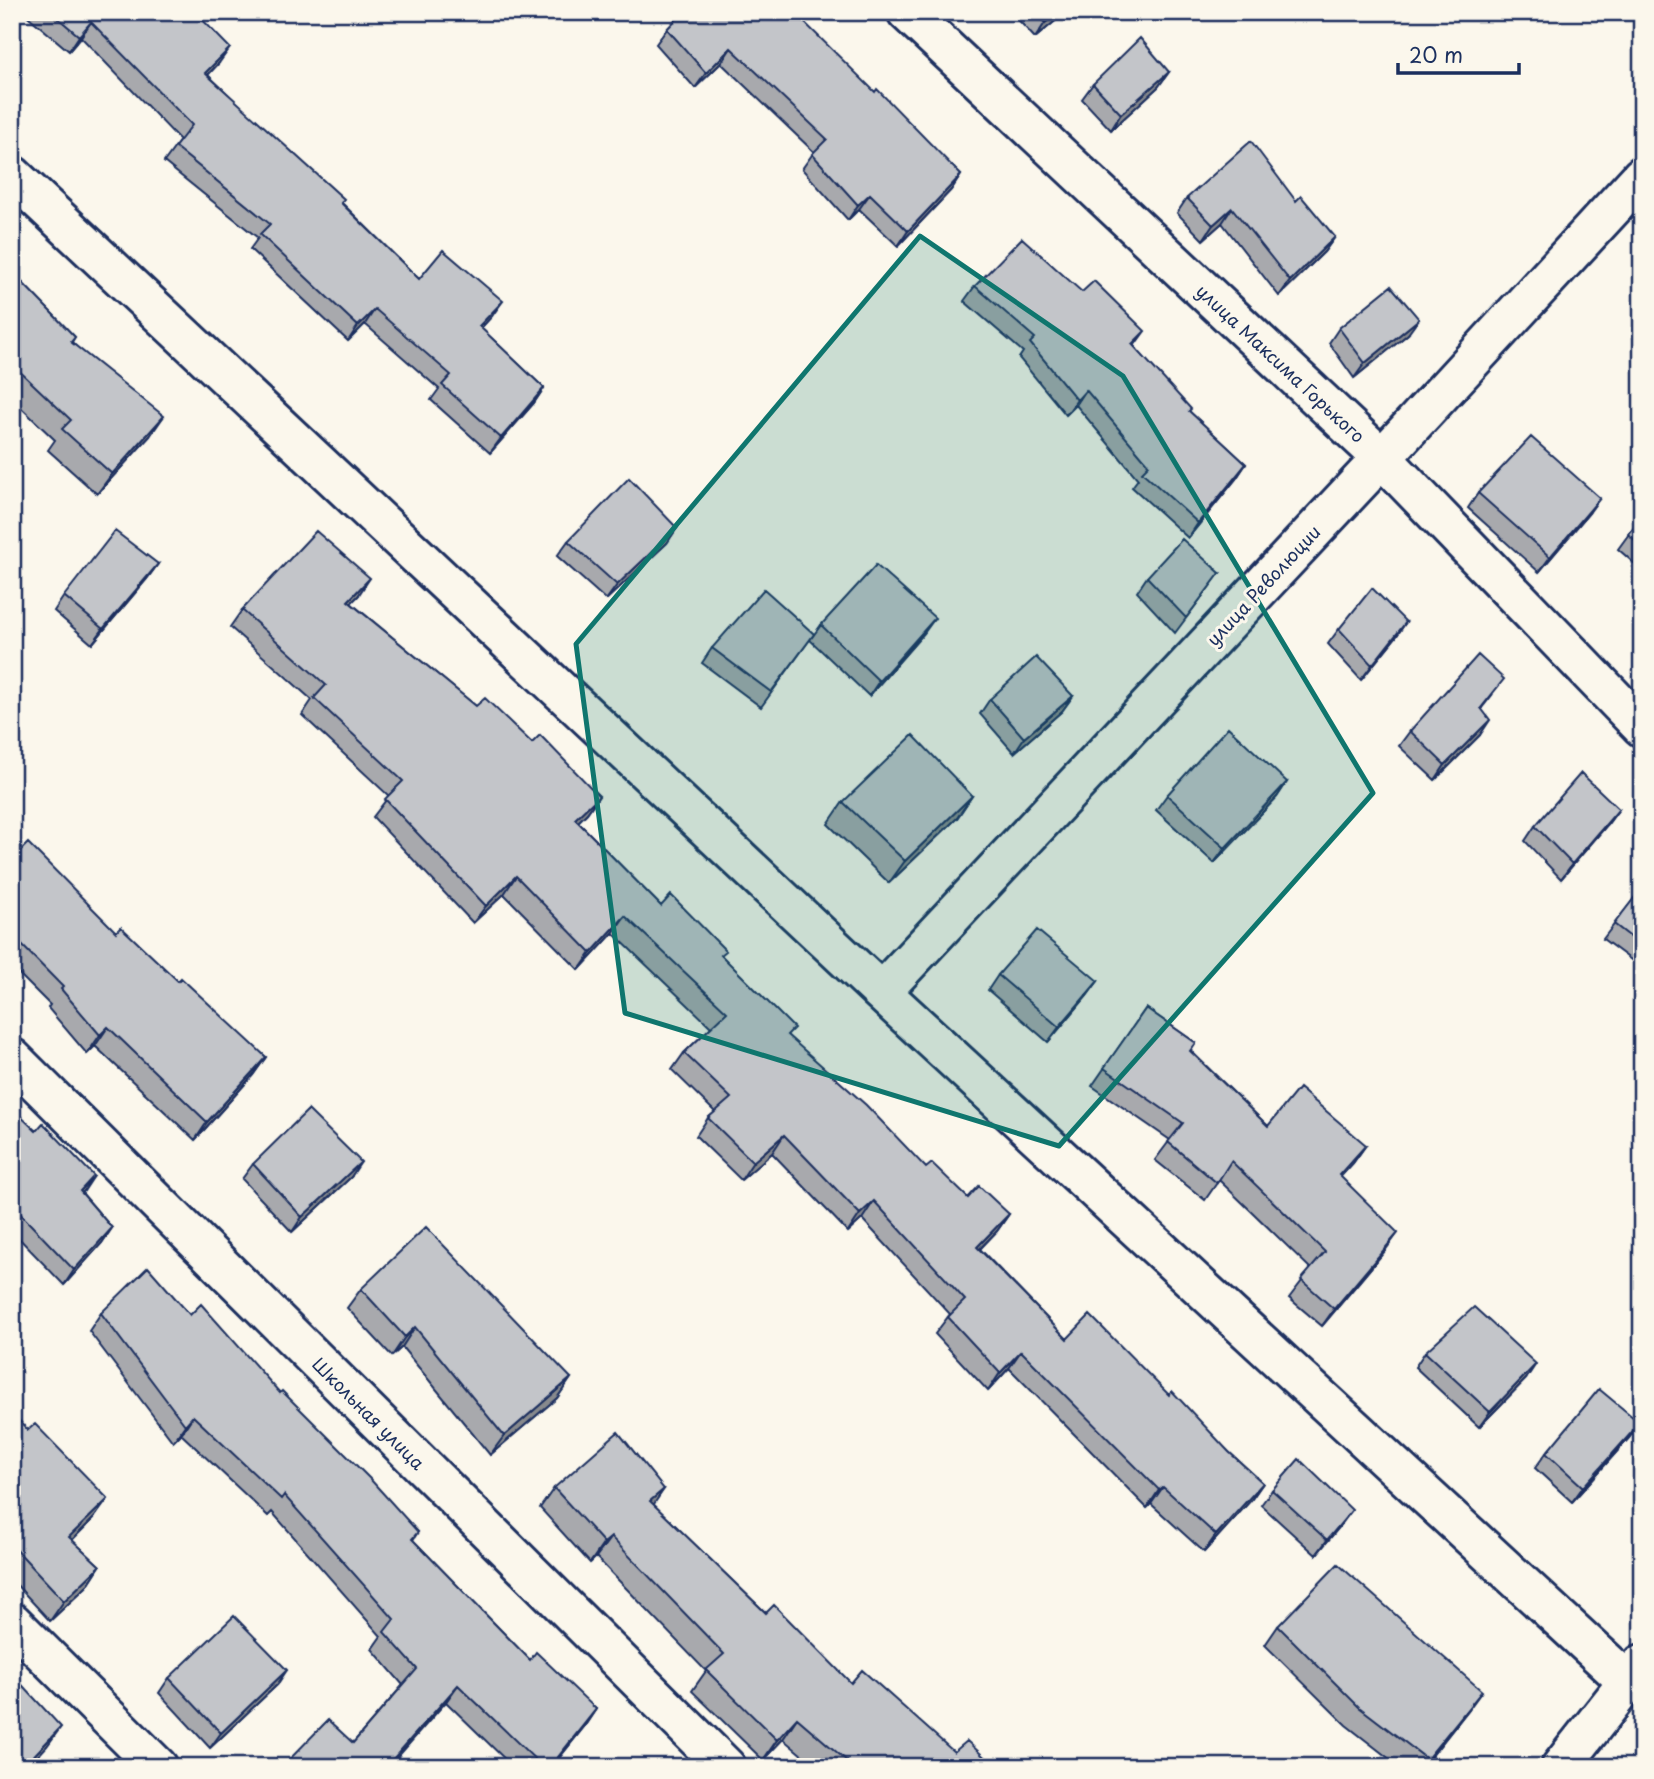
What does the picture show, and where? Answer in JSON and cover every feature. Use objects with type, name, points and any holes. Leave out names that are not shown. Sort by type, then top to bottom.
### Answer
[{"type":"street","name":"улица Максима Горького","points":[[906,12],[1382,458],[1642,727]]},
{"type":"street","points":[[12,176],[881,992],[1634,1672],[1561,1767]]},
{"type":"street","name":"улица Революции","points":[[881,992],[1382,458],[1642,176]]},
{"type":"street","name":"Школьная улица","points":[[12,1058],[726,1767]]},
{"type":"street","points":[[12,1622],[158,1767]]},
{"type":"highlighted area","points":[[920,236],[1123,376],[1373,793],[1059,1146],[625,1013],[576,644]]},
{"type":"building","points":[[51,12],[155,12],[159,16],[163,12],[195,12],[230,48],[205,73],[344,199],[341,203],[419,279],[443,250],[503,301],[479,326],[544,388],[501,438],[442,385],[451,375],[375,309],[358,326],[260,234],[270,224],[175,147],[192,125],[91,22],[79,36]]},
{"type":"building","points":[[683,12],[794,12],[875,92],[877,89],[961,175],[908,231],[870,194],[858,205],[812,154],[827,139],[731,48],[706,73],[667,29]]},
{"type":"building","points":[[1036,12],[1058,12],[1045,23]]},
{"type":"building","points":[[1140,38],[1169,72],[1121,114],[1093,84]]},
{"type":"building","points":[[1251,141],[1296,201],[1301,196],[1335,237],[1290,281],[1232,208],[1213,225],[1187,198]]},
{"type":"building","points":[[1022,238],[1082,292],[1094,281],[1145,331],[1132,344],[1191,409],[1189,411],[1246,464],[1198,523],[1142,472],[1149,465],[1086,390],[1077,400],[1030,343],[1035,338],[975,286]]},
{"type":"building","points":[[12,272],[75,337],[71,342],[164,416],[112,474],[62,429],[71,420],[12,364]]},
{"type":"building","points":[[1391,286],[1419,319],[1365,363],[1339,328]]},
{"type":"building","points":[[1531,437],[1600,498],[1550,557],[1478,493]]},
{"type":"building","points":[[629,478],[677,528],[617,585],[568,541]]},
{"type":"building","points":[[1642,516],[1642,546],[1628,534]]},
{"type":"building","points":[[115,531],[158,564],[103,629],[64,596]]},
{"type":"building","points":[[316,531],[370,578],[348,601],[476,706],[485,698],[532,743],[540,735],[599,796],[575,819],[661,906],[671,895],[726,951],[721,955],[794,1028],[787,1035],[866,1105],[926,1168],[932,1163],[968,1198],[979,1186],[1009,1214],[977,1247],[1067,1339],[1090,1315],[1169,1395],[1172,1391],[1229,1452],[1263,1483],[1216,1535],[1163,1487],[1159,1490],[1021,1351],[1000,1373],[948,1317],[965,1300],[874,1201],[860,1214],[784,1135],[753,1162],[708,1118],[731,1098],[684,1053],[727,1012],[625,916],[591,953],[516,876],[486,906],[385,799],[403,781],[314,698],[326,685],[242,610]]},
{"type":"building","points":[[1182,539],[1220,573],[1186,618],[1147,577]]},
{"type":"building","points":[[876,565],[935,618],[879,681],[821,625]]},
{"type":"building","points":[[1372,588],[1406,622],[1372,665],[1339,629]]},
{"type":"building","points":[[764,589],[814,634],[771,692],[712,648]]},
{"type":"building","points":[[1478,655],[1504,679],[1481,708],[1490,720],[1445,765],[1410,731]]},
{"type":"building","points":[[1036,657],[1073,696],[1024,738],[990,699]]},
{"type":"building","points":[[1228,727],[1287,782],[1225,848],[1167,795]]},
{"type":"building","points":[[913,735],[972,796],[905,861],[843,802]]},
{"type":"building","points":[[1581,773],[1619,809],[1572,864],[1535,826]]},
{"type":"building","points":[[28,843],[116,932],[121,927],[178,981],[181,978],[266,1057],[207,1122],[108,1027],[100,1035],[61,989],[63,987],[12,935],[12,859]]},
{"type":"building","points":[[1642,888],[1642,946],[1614,924]]},
{"type":"building","points":[[1037,930],[1098,981],[1059,1027],[998,975]]},
{"type":"building","points":[[1146,1008],[1196,1043],[1190,1051],[1268,1126],[1299,1088],[1366,1145],[1339,1175],[1398,1233],[1334,1309],[1301,1280],[1325,1252],[1231,1161],[1217,1183],[1168,1142],[1183,1123],[1104,1068]]},
{"type":"building","points":[[12,1108],[36,1131],[43,1123],[94,1176],[80,1191],[112,1228],[74,1270],[12,1205]]},
{"type":"building","points":[[308,1110],[361,1162],[302,1217],[253,1164]]},
{"type":"building","points":[[426,1227],[571,1378],[504,1436],[415,1327],[405,1337],[361,1289]]},
{"type":"building","points":[[148,1267],[190,1315],[201,1304],[280,1393],[282,1391],[371,1480],[418,1532],[412,1539],[530,1660],[536,1652],[596,1709],[550,1767],[543,1767],[458,1685],[386,1767],[282,1767],[328,1720],[353,1743],[417,1669],[384,1632],[394,1619],[284,1495],[281,1499],[193,1416],[185,1425],[101,1313]]},
{"type":"building","points":[[1474,1307],[1536,1364],[1490,1412],[1425,1352]]},
{"type":"building","points":[[1599,1389],[1640,1423],[1583,1487],[1546,1453]]},
{"type":"building","points":[[12,1413],[28,1430],[35,1424],[108,1499],[69,1537],[100,1566],[64,1601],[12,1545]]},
{"type":"building","points":[[618,1432],[664,1489],[650,1501],[766,1613],[774,1605],[851,1683],[862,1670],[954,1752],[967,1741],[992,1764],[989,1767],[854,1767],[797,1718],[777,1740],[706,1670],[724,1654],[611,1537],[604,1543],[554,1488]]},
{"type":"building","points":[[1299,1459],[1352,1510],[1327,1540],[1272,1490]]},
{"type":"building","points":[[1338,1564],[1482,1691],[1427,1759],[1359,1707],[1278,1626]]},
{"type":"building","points":[[234,1616],[287,1670],[221,1733],[169,1678]]},
{"type":"building","points":[[12,1674],[61,1727],[23,1767],[12,1767]]},
{"type":"building","points":[[673,1761],[679,1767],[668,1767]]}]
